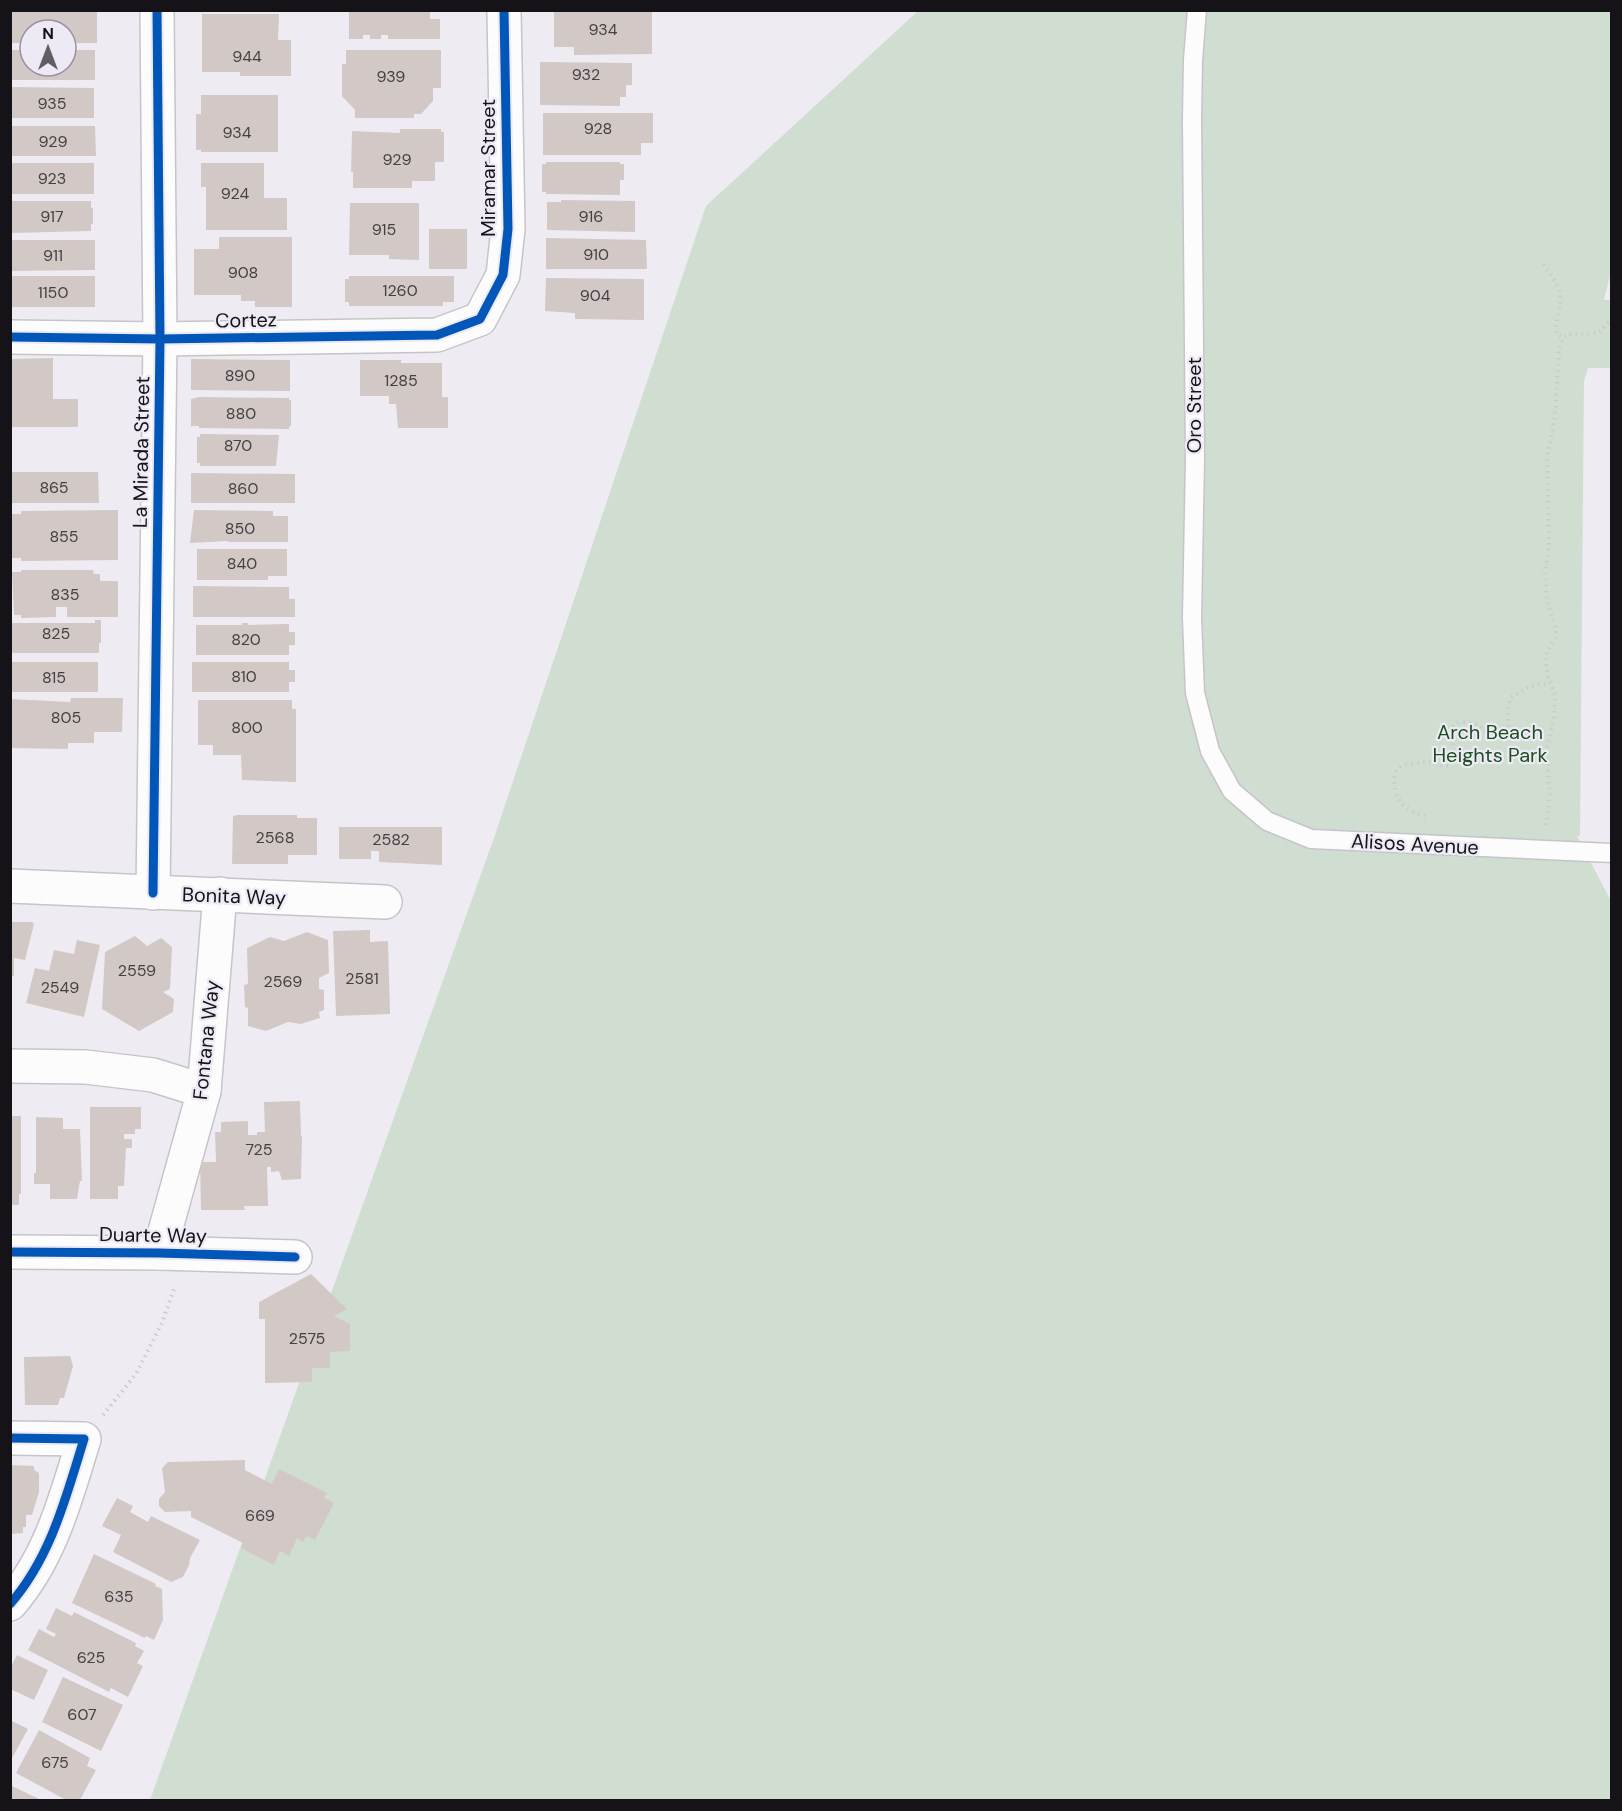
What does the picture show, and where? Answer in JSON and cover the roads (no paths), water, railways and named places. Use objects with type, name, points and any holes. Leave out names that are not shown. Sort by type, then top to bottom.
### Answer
[{"type":"street","name":"La Mirada Street","points":[[153,893],[160,339],[157,10]]},
{"type":"street","name":"Miramar Street","points":[[480,319],[503,275],[508,229],[504,10]]},
{"type":"street","name":"Cortez","points":[[10,337],[160,339],[437,335],[480,319]]},
{"type":"street","name":"Bonita Way","points":[[10,886],[385,902]]},
{"type":"street","name":"Fontana Way","points":[[174,1253],[204,1091],[220,894]]},
{"type":"street","points":[[10,1066],[86,1067],[153,1076],[204,1091]]},
{"type":"street","name":"Duarte Way","points":[[10,1252],[174,1253],[295,1257]]},
{"type":"street","points":[[10,1438],[84,1439],[57,1527],[26,1587],[10,1604]]},
{"type":"lane","name":"Oro Street","points":[[1197,10],[1192,120],[1195,459],[1192,618],[1195,693],[1210,751],[1232,792]]},
{"type":"lane","name":"Alisos Avenue","points":[[1232,792],[1267,821],[1311,839],[1611,854]]},
{"type":"park label","name":"Arch Beach Heights Park","points":[[1490,744]]}]
